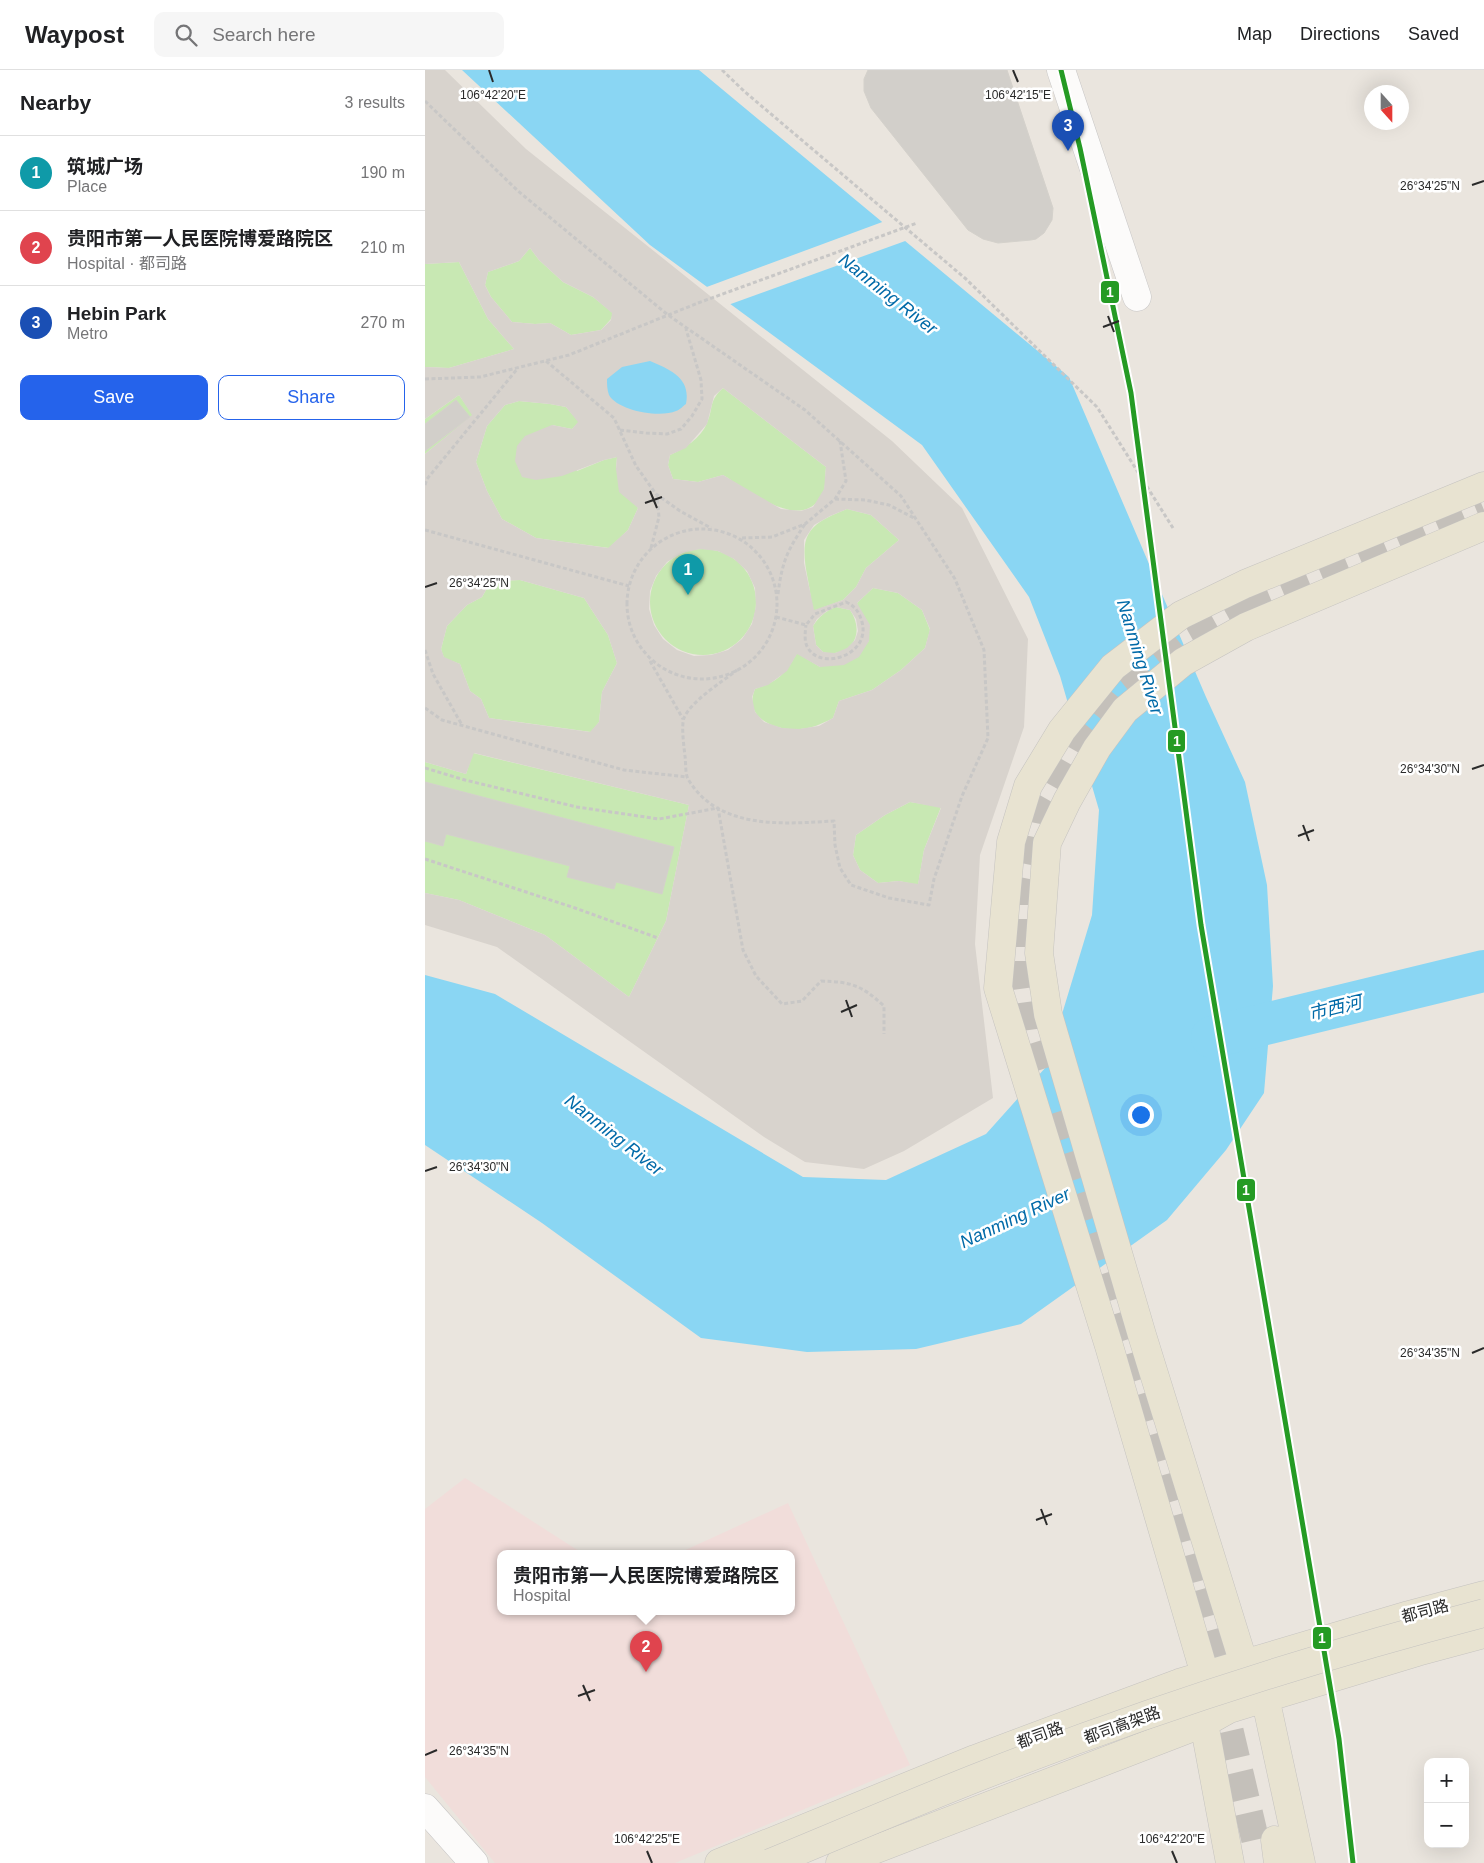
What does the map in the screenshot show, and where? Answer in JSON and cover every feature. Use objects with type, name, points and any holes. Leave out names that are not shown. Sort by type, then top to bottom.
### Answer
[{"type":"main road","points":[[1230,1863],[1203,1723],[1205,1675],[1109,1346],[998,988],[1011,842],[1028,786],[1062,730],[1113,667],[1181,614],[1231,591],[1484,486]]},
{"type":"main road","points":[[1301,1863],[1265,1697],[1244,1664],[1142,1335],[1048,1014],[1039,953],[1047,843],[1067,801],[1097,748],[1125,710],[1183,662],[1246,626],[1484,526]]},
{"type":"main road","name":"都司路","points":[[719,1863],[975,1759],[1179,1683],[1409,1615],[1484,1595]]},
{"type":"main road","name":"都司高架路","points":[[770,1863],[982,1776],[1186,1702],[1413,1632],[1484,1613]]},
{"type":"main road","points":[[840,1863],[1203,1723],[1229,1710],[1265,1697],[1484,1634]]},
{"type":"street","points":[[1061,70],[1137,298]]},
{"type":"street","points":[[425,1808],[474,1863]]},
{"type":"path","points":[[722,70],[745,92],[966,279],[1097,407],[1173,528]]},
{"type":"path","points":[[425,102],[518,191],[668,315],[805,410],[840,441],[901,496],[955,579],[984,650],[988,738],[962,796],[934,879],[929,905],[889,898],[851,885],[840,868],[835,845],[833,821],[794,824],[761,822],[722,811],[705,799],[687,778],[683,719],[646,654]]},
{"type":"path","points":[[425,379],[480,377],[569,355],[698,303],[917,223]]},
{"type":"path","points":[[619,430],[667,434],[681,429],[692,416],[702,399],[701,380],[686,327]]},
{"type":"path","points":[[545,361],[614,418],[636,466],[657,495],[680,511],[712,529]]},
{"type":"path","points":[[425,485],[427,479],[460,437],[518,367]]},
{"type":"path","points":[[778,597],[774,576],[761,555],[741,538],[718,529],[692,528],[668,536],[650,549],[633,573],[627,596],[628,620],[637,643],[646,654],[653,662],[674,674],[698,679],[722,677],[744,667],[763,650],[775,627],[781,573],[789,549],[805,524],[835,499],[847,481],[840,441]]},
{"type":"path","points":[[650,549],[659,517],[657,495]]},
{"type":"path","points":[[835,499],[865,500],[889,505],[916,519]]},
{"type":"path","points":[[741,538],[772,537],[805,524]]},
{"type":"path","points":[[425,530],[629,586]]},
{"type":"path","points":[[846,602],[854,606],[860,614],[864,629],[862,639],[852,652],[838,659],[821,658],[808,650],[805,639],[806,625],[815,614],[846,602]]},
{"type":"path","points":[[777,617],[806,625]]},
{"type":"path","points":[[425,650],[433,674],[462,725]]},
{"type":"path","points":[[683,719],[692,706],[737,670]]},
{"type":"path","points":[[425,708],[442,720],[624,770],[687,778]]},
{"type":"path","points":[[425,768],[465,780],[577,807],[659,819],[718,808]]},
{"type":"path","points":[[718,808],[743,950],[757,976],[781,1004],[802,1001],[821,981],[842,982],[867,990],[884,1006],[884,1034]]},
{"type":"path","points":[[425,859],[575,908],[658,938]]},
{"type":"shaded area","points":[[425,70],[445,70],[526,149],[892,441],[962,508],[1028,639],[1024,727],[980,855],[975,944],[993,1098],[904,1151],[864,1169],[805,1162],[764,1137],[497,947],[425,925],[425,893],[459,900],[545,935],[629,997],[666,921],[689,805],[474,753],[466,774],[425,762],[425,454],[472,415],[459,395],[425,419],[425,367],[449,368],[514,349],[488,319],[459,262],[425,264]],"holes":[[[530,248],[539,260],[563,282],[593,297],[612,313],[611,320],[601,330],[571,335],[550,323],[512,322],[491,297],[485,285],[488,272],[519,261]],[[723,388],[826,467],[824,489],[813,507],[801,511],[781,509],[723,475],[698,482],[673,479],[668,465],[670,455],[686,448],[707,424],[714,396]],[[519,401],[566,407],[578,422],[572,429],[552,425],[525,436],[517,446],[515,461],[522,477],[536,480],[562,476],[617,457],[616,469],[619,492],[638,508],[628,530],[608,548],[536,538],[502,519],[487,491],[476,462],[487,426],[505,405]],[[847,509],[871,515],[899,540],[866,568],[856,587],[843,600],[814,610],[804,563],[804,540],[814,525]],[[700,549],[718,551],[734,559],[747,571],[755,588],[756,606],[752,624],[742,639],[728,650],[711,655],[694,656],[677,650],[663,639],[654,625],[649,609],[650,591],[656,576],[667,562],[682,553]],[[520,580],[584,598],[608,635],[617,663],[602,692],[599,722],[590,732],[489,718],[481,699],[470,691],[460,664],[444,657],[441,649],[447,626],[467,605],[482,597],[491,581]],[[873,588],[898,593],[922,610],[930,629],[925,648],[901,670],[872,690],[839,701],[833,718],[819,726],[799,729],[782,728],[764,722],[755,712],[752,697],[755,689],[768,685],[787,671],[797,654],[820,667],[844,665],[859,657],[869,641],[870,625],[857,603]],[[836,607],[850,610],[856,619],[858,631],[855,640],[847,648],[835,653],[823,652],[816,645],[813,626],[817,619]],[[910,802],[941,808],[924,850],[918,884],[899,881],[878,883],[860,870],[853,855],[856,835],[885,815]]]},
{"type":"shaded area","points":[[465,1478],[577,1550],[497,1550],[497,1615],[795,1615],[795,1550],[686,1550],[788,1503],[910,1765],[675,1863],[495,1863],[425,1777],[425,1509]]},
{"type":"green space","points":[[530,248],[539,260],[563,282],[593,297],[613,313],[611,319],[601,330],[571,335],[550,323],[512,322],[491,297],[485,285],[488,272],[519,261]]},
{"type":"green space","points":[[459,262],[488,319],[514,349],[449,368],[425,367],[425,264]]},
{"type":"green space","points":[[723,388],[826,467],[824,490],[816,504],[804,510],[791,510],[777,506],[747,491],[723,475],[698,482],[673,479],[668,465],[670,455],[681,450],[701,433],[707,423],[713,401]]},
{"type":"green space","points":[[459,395],[473,415],[425,454],[425,419]]},
{"type":"green space","points":[[519,401],[566,407],[579,422],[572,429],[552,425],[577,471],[617,457],[616,469],[638,508],[628,530],[609,548],[536,538],[502,519],[487,491],[476,462],[487,426],[505,405]]},
{"type":"green space","points":[[847,509],[871,515],[899,540],[866,568],[856,587],[843,600],[813,611],[805,565],[806,542],[814,527]]},
{"type":"green space","points":[[703,549],[723,553],[741,564],[752,582],[756,602],[752,622],[741,640],[723,651],[703,655],[683,651],[665,640],[654,622],[650,602],[654,582],[665,564],[683,553]]},
{"type":"green space","points":[[520,580],[584,598],[608,635],[617,663],[602,692],[599,722],[591,732],[489,718],[481,699],[470,691],[460,664],[444,658],[441,649],[447,626],[467,605],[482,597],[491,581]]},
{"type":"green space","points":[[873,588],[898,593],[922,610],[930,630],[925,648],[901,670],[872,690],[839,701],[833,718],[825,722],[809,728],[790,729],[772,725],[757,715],[753,708],[752,699],[755,689],[781,676],[797,653],[820,667],[869,641],[857,603]]},
{"type":"green space","points":[[836,607],[850,610],[856,623],[856,637],[853,643],[843,651],[826,653],[816,645],[813,626],[829,610]]},
{"type":"green space","points":[[473,753],[689,805],[666,921],[629,997],[545,935],[459,900],[425,893],[425,762],[466,774]]},
{"type":"green space","points":[[910,802],[941,807],[924,850],[918,885],[899,881],[878,883],[860,870],[853,855],[856,835],[885,815]]},
{"type":"water","name":"Nanming River","points":[[462,70],[699,70],[1069,377],[1206,697],[1245,782],[1267,885],[1273,986],[1264,1093],[1226,1150],[1167,1220],[1021,1324],[916,1349],[807,1352],[701,1338],[542,1223],[425,1145],[425,975],[495,994],[803,1177],[886,1180],[986,1134],[1046,1067],[1092,915],[1099,810],[1060,676],[1029,597],[922,445],[650,245]]},
{"type":"water","points":[[650,361],[672,372],[682,381],[687,395],[686,404],[679,410],[660,414],[640,412],[621,405],[609,395],[607,379],[622,367]]},
{"type":"pier","points":[[885,221],[908,240],[728,305],[704,288]]},
{"type":"building","points":[[868,70],[1007,70],[1053,208],[1052,220],[1044,233],[1036,239],[998,243],[983,239],[968,230],[871,108],[864,91],[864,79]]},
{"type":"building","points":[[456,400],[470,417],[425,451],[425,424]]},
{"type":"building","points":[[425,782],[674,847],[662,894],[616,882],[614,889],[567,877],[570,866],[446,834],[443,846],[425,841]]},
{"type":"waterway","name":"市西河","points":[[1212,1037],[1484,971]]},
{"type":"tunnel","points":[[1245,610],[1484,510]]},
{"type":"tunnel","points":[[1037,1071],[1028,1042],[1018,967],[1018,896],[1036,808],[1078,734],[1120,682],[1180,634],[1241,600],[1261,592]]},
{"type":"tunnel","points":[[1051,1114],[1130,1363],[1200,1614]]},
{"type":"tunnel","points":[[1206,1588],[1234,1691]]},
{"type":"tunnel","points":[[1220,1690],[1256,1843]]},
{"type":"transit line","name":"1","points":[[1061,70],[1080,148],[1131,393],[1201,925],[1339,1739],[1353,1863]]},
{"type":"place","name":"Hebin Park","points":[[1068,151]]},
{"type":"place","name":"筑城广场","points":[[688,595]]},
{"type":"place","name":"贵阳市第一人民医院博爱路院区","points":[[646,1672]]}]
